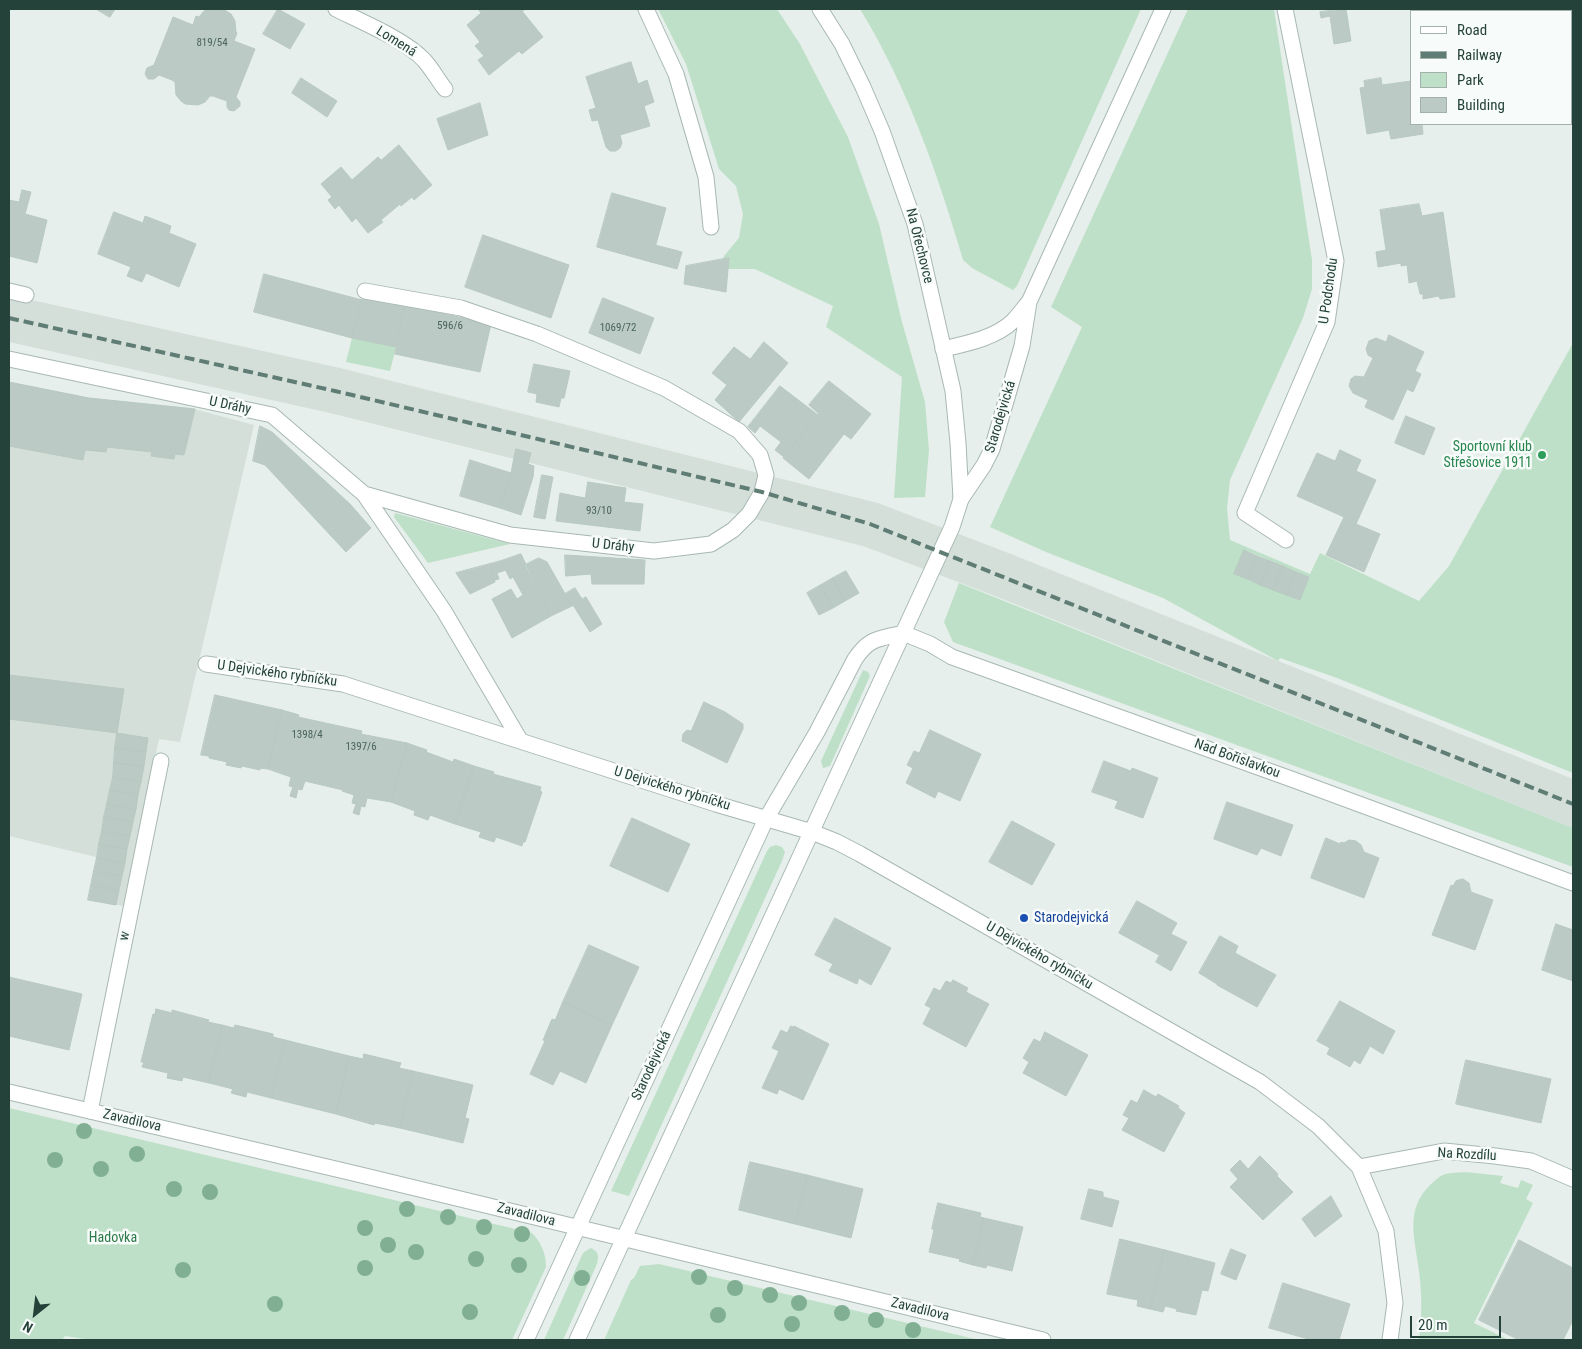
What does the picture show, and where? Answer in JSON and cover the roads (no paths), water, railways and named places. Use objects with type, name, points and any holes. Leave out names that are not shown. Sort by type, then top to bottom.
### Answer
[{"type":"street","name":"Lomená","points":[[336,9],[390,36],[424,60],[445,90]]},
{"type":"street","points":[[646,9],[676,74],[706,177],[711,226]]},
{"type":"street","name":"Na Ořechovce","points":[[820,9],[842,44],[863,87],[900,177],[915,224],[953,391],[961,499]]},
{"type":"street","name":"Starodejvická","points":[[943,349],[967,344],[994,333],[1012,323],[1029,302],[1163,9]]},
{"type":"street","name":"U Podchodu","points":[[1285,9],[1336,261],[1328,322],[1245,513],[1286,540]]},
{"type":"street","name":"U Dráhy","points":[[9,359],[272,415],[364,494],[510,535],[654,551],[711,544],[733,530],[750,514],[762,492],[766,475],[760,455],[739,431],[664,388],[537,334],[462,308],[365,290]]},
{"type":"street","points":[[9,291],[26,295]]},
{"type":"street","name":"Starodejvická","points":[[577,1340],[952,527],[961,499],[984,465],[992,449],[1022,346],[1029,302]]},
{"type":"street","points":[[364,494],[440,604],[520,740]]},
{"type":"street","name":"Starodejvická","points":[[526,1340],[766,819],[862,648],[872,640],[903,633]]},
{"type":"street","name":"Nad Bořislavkou","points":[[903,633],[930,644],[952,657],[1573,883]]},
{"type":"street","name":"U Dejvického rybníčku","points":[[206,664],[344,684],[716,804],[812,832],[860,854],[1260,1082],[1318,1126],[1359,1167],[1386,1231],[1395,1303],[1390,1340]]},
{"type":"street","name":"w","points":[[90,1111],[161,761]]},
{"type":"street","name":"Zavadilova","points":[[9,1092],[1043,1340]]},
{"type":"street","name":"Na Rozdílu","points":[[1359,1167],[1444,1151],[1531,1161],[1573,1179]]},
{"type":"railway","points":[[9,318],[335,391],[762,492],[870,524],[1573,804]]},
{"type":"place","name":"Sportovní klub Střešovice 1911","points":[[1542,455]]},
{"type":"place","name":"Starodejvická","points":[[1024,918]]},
{"type":"park label","name":"Hadovka","points":[[113,1238]]}]
